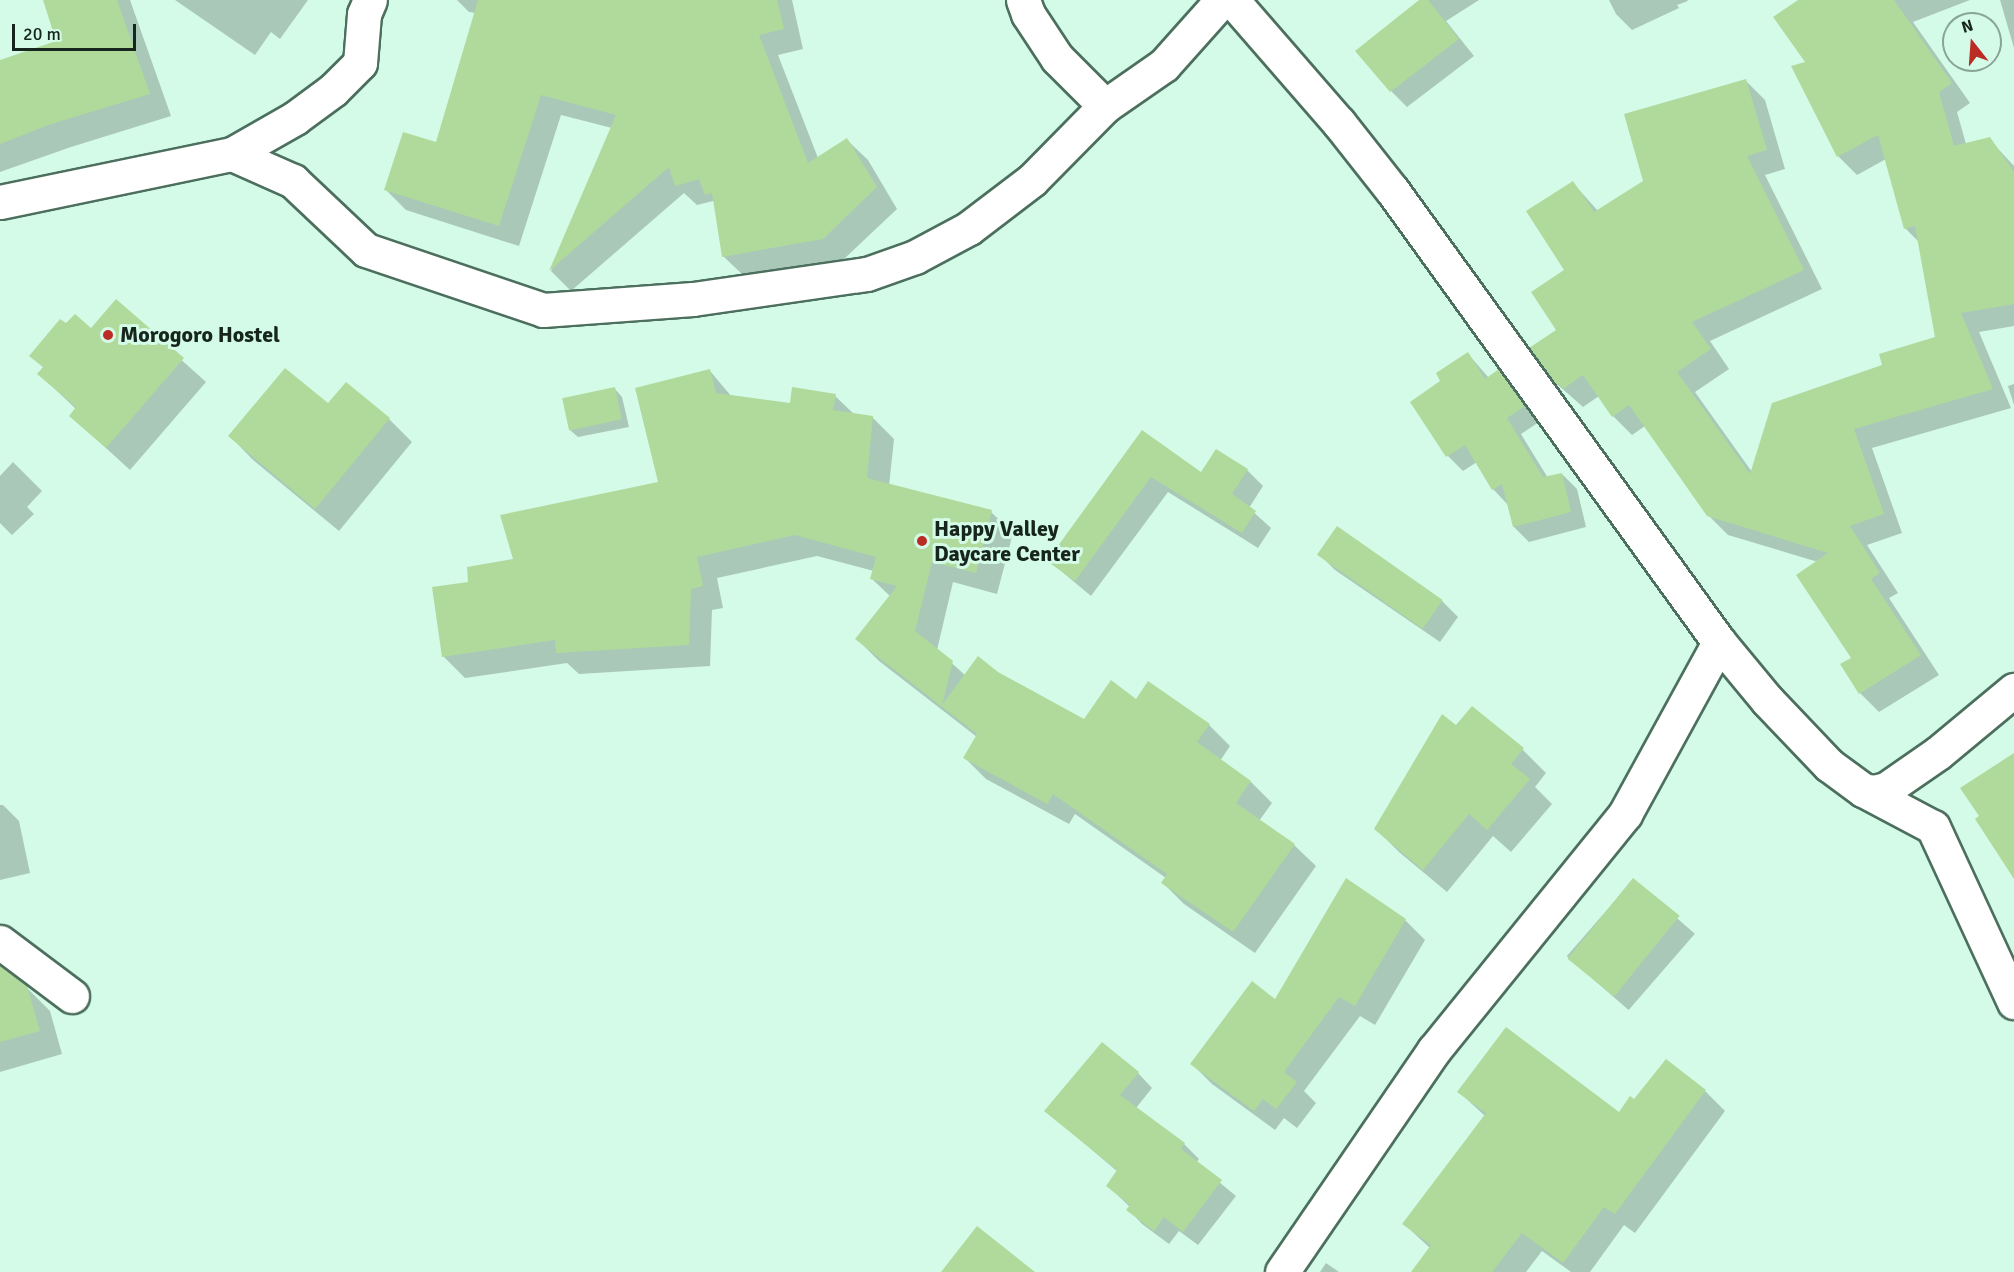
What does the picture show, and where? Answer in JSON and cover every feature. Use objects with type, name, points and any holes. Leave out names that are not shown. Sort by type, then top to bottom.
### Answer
[{"type":"street","points":[[0,202],[232,154],[295,118],[333,90],[360,63],[364,14],[370,0]]},
{"type":"street","points":[[1023,0],[1028,14],[1057,58],[1105,106]]},
{"type":"street","points":[[232,154],[293,181],[366,250],[543,310],[693,299],[867,274],[915,257],[969,228],[1032,180],[1105,106],[1164,65],[1222,0]]},
{"type":"street","points":[[1232,0],[1339,123],[1392,190],[1719,642],[1767,700],[1829,765],[1863,790],[1933,827],[2014,1002]]},
{"type":"street","points":[[1282,1272],[1434,1050],[1625,814],[1719,642]]},
{"type":"street","points":[[1863,790],[1873,792],[1894,786],[2014,690]]},
{"type":"street","points":[[0,942],[72,996]]},
{"type":"building","points":[[43,0],[117,0],[150,94],[48,125],[0,144],[0,60],[56,41]]},
{"type":"building","points":[[478,0],[777,0],[784,29],[759,35],[808,163],[847,138],[877,187],[823,239],[722,257],[712,193],[705,195],[699,179],[675,186],[669,167],[549,271],[616,115],[541,95],[499,226],[384,190],[403,132],[436,142]]},
{"type":"building","points":[[1419,0],[1428,0],[1459,39],[1390,92],[1355,51]]},
{"type":"building","points":[[1798,0],[1894,0],[1942,69],[1942,72],[1952,83],[1939,92],[1954,146],[1990,137],[2014,172],[2014,304],[1961,313],[1993,389],[1854,429],[1884,514],[1850,526],[1880,573],[1871,579],[1921,655],[1859,694],[1840,664],[1851,658],[1796,575],[1828,553],[1707,516],[1629,405],[1612,417],[1583,375],[1563,389],[1559,384],[1557,386],[1529,348],[1556,330],[1531,292],[1564,270],[1526,211],[1573,181],[1594,212],[1643,181],[1624,114],[1746,79],[1767,150],[1747,156],[1804,270],[1692,322],[1711,349],[1677,372],[1750,474],[1772,403],[1882,365],[1879,354],[1935,337],[1915,226],[1904,229],[1878,135],[1837,157],[1791,66],[1805,62],[1773,17]]},
{"type":"building","points":[[116,299],[184,358],[106,448],[69,416],[76,407],[37,374],[43,367],[29,356],[60,319],[66,323],[75,314],[91,328]]},
{"type":"building","points":[[1468,352],[1485,379],[1499,369],[1525,406],[1507,418],[1543,477],[1562,473],[1571,512],[1513,527],[1502,484],[1492,490],[1465,445],[1446,457],[1410,402],[1440,381],[1436,373]]},
{"type":"building","points":[[285,368],[328,403],[346,382],[390,418],[315,509],[228,436]]},
{"type":"building","points":[[710,369],[716,393],[790,403],[792,387],[836,394],[833,410],[873,416],[867,478],[992,510],[976,573],[932,562],[915,631],[953,661],[942,705],[978,656],[998,672],[1084,719],[1111,680],[1136,699],[1148,681],[1210,724],[1197,742],[1251,781],[1236,803],[1295,844],[1233,932],[1161,883],[1167,874],[1053,794],[1047,804],[963,758],[977,734],[855,639],[897,586],[870,579],[876,557],[795,535],[697,557],[703,586],[691,589],[689,645],[556,653],[555,640],[442,657],[432,587],[468,582],[467,567],[513,559],[500,515],[658,482],[635,388]]},
{"type":"building","points":[[615,387],[622,419],[569,431],[562,398]]},
{"type":"building","points":[[1142,430],[1201,472],[1216,449],[1248,469],[1232,494],[1256,511],[1242,533],[1151,477],[1075,581],[1047,561]]},
{"type":"building","points":[[1337,526],[1443,600],[1423,629],[1317,555]]},
{"type":"building","points":[[1472,706],[1524,748],[1511,764],[1530,779],[1487,830],[1469,814],[1423,870],[1374,829],[1442,714],[1456,725]]},
{"type":"building","points":[[2014,753],[2014,879],[1975,819],[1979,816],[1960,788]]},
{"type":"building","points":[[1346,878],[1406,919],[1355,1006],[1339,997],[1284,1072],[1297,1082],[1276,1109],[1263,1099],[1254,1111],[1190,1064],[1252,981],[1275,999]]},
{"type":"building","points":[[1633,878],[1680,916],[1614,997],[1568,959]]},
{"type":"building","points":[[0,965],[27,986],[40,1031],[0,1042]]},
{"type":"building","points":[[1506,1027],[1619,1112],[1630,1096],[1634,1099],[1666,1059],[1706,1090],[1615,1214],[1604,1207],[1563,1263],[1522,1233],[1492,1272],[1411,1272],[1431,1245],[1402,1224],[1486,1113],[1457,1092]]},
{"type":"building","points":[[1102,1042],[1139,1072],[1120,1095],[1185,1143],[1181,1149],[1222,1180],[1183,1232],[1164,1217],[1154,1231],[1126,1210],[1130,1205],[1106,1186],[1117,1170],[1044,1111]]},
{"type":"building","points":[[977,1226],[1035,1272],[941,1272]]},
{"type":"place","name":"Morogoro Hostel","points":[[108,335]]},
{"type":"place","name":"Happy Valley Daycare Center","points":[[922,541]]}]
